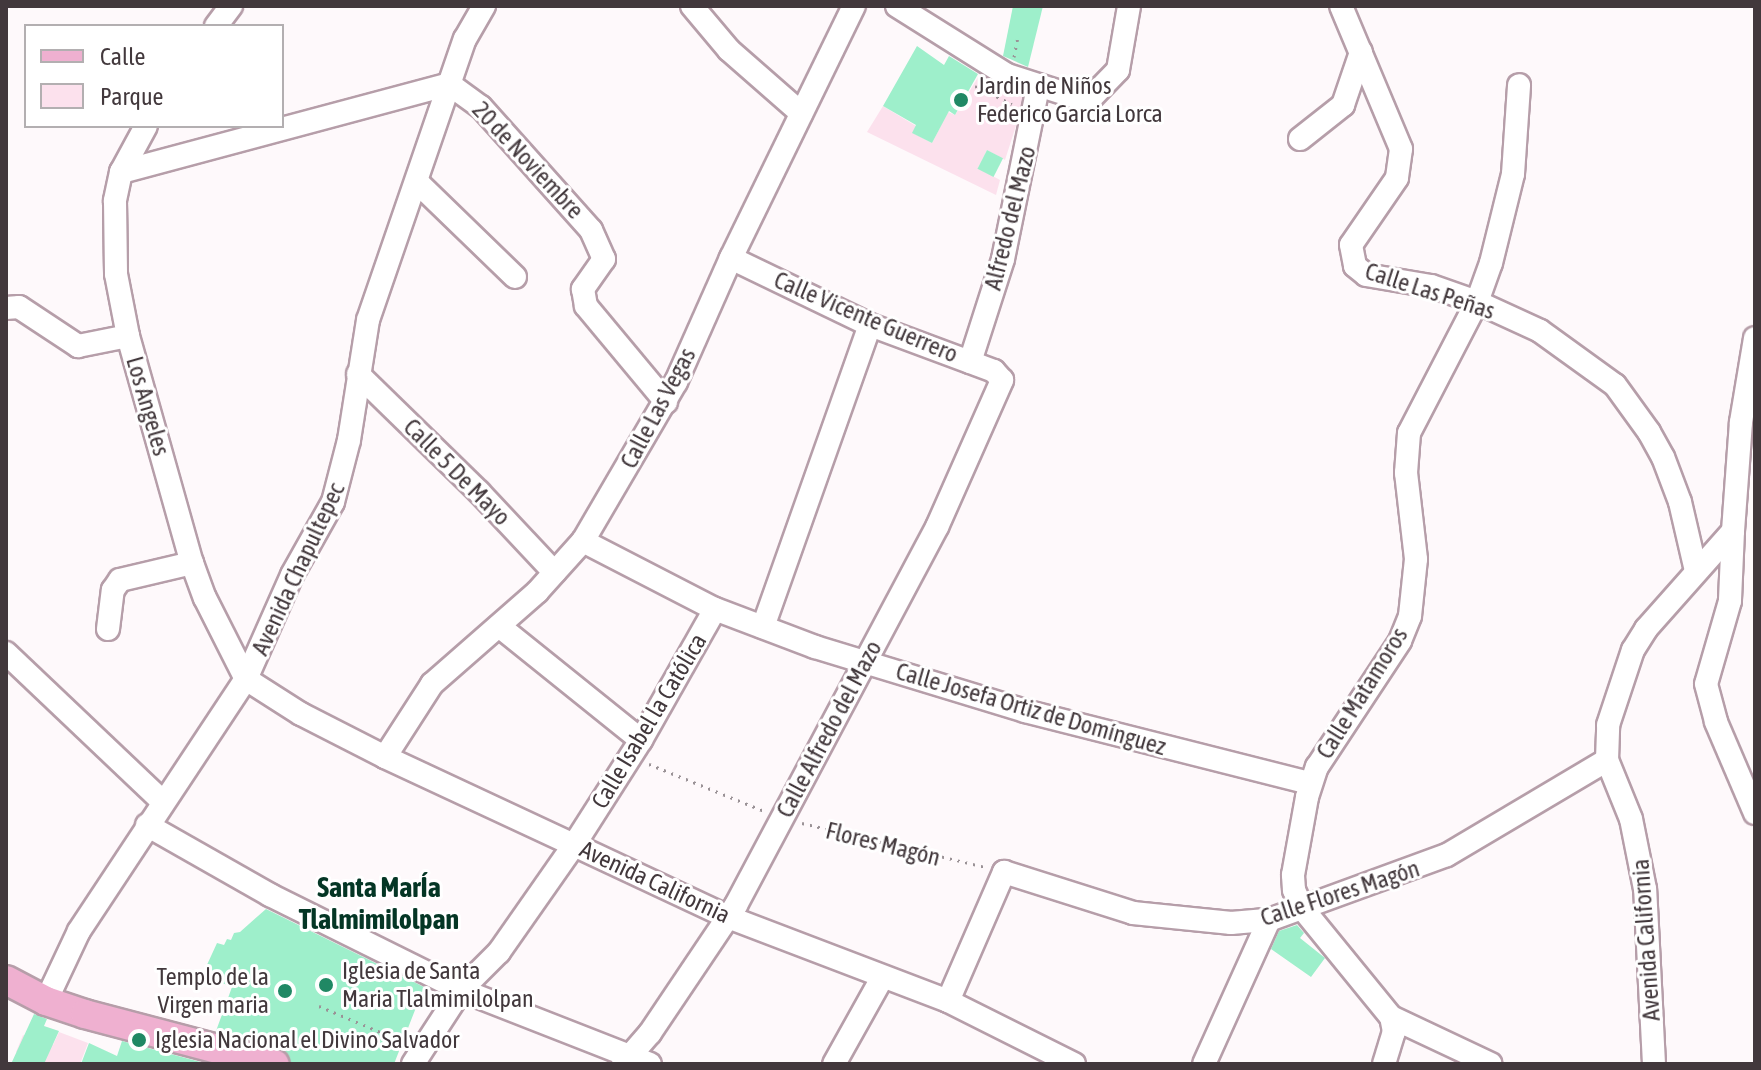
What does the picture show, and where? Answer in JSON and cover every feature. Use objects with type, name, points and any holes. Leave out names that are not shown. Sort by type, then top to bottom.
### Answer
[{"type":"main road","points":[[6,980],[46,1001],[203,1054],[274,1064]]},
{"type":"street","points":[[218,24],[231,6]]},
{"type":"street","name":"Avenida Chapultepec","points":[[46,1001],[79,931],[246,679],[292,575],[333,502],[349,440],[368,320],[418,183],[449,84],[472,25],[484,6]]},
{"type":"street","points":[[692,6],[729,50],[801,113]]},
{"type":"street","name":"Calle Las Vegas","points":[[385,757],[432,684],[499,626],[583,541],[666,402],[731,258],[854,6]]},
{"type":"street","points":[[908,9],[1007,75],[1088,101],[1118,70],[1129,6]]},
{"type":"street","name":"Calle Las Peñas","points":[[1341,6],[1396,133],[1401,164],[1390,191],[1351,245],[1355,266],[1366,275],[1431,286],[1477,302],[1540,331],[1615,385],[1663,457],[1680,502],[1696,571]]},
{"type":"street","points":[[1300,139],[1343,105],[1361,52]]},
{"type":"street","name":"20 de Noviembre","points":[[121,172],[449,84],[481,107],[591,230],[604,259],[583,289],[586,306],[666,402]]},
{"type":"street","name":"Calle Matamoros","points":[[1391,1017],[1302,908],[1294,890],[1293,875],[1310,783],[1317,767],[1400,641],[1410,616],[1416,559],[1406,473],[1409,433],[1477,302],[1505,214],[1513,174],[1519,85]]},
{"type":"street","name":"Alfredo del Mazo","points":[[970,362],[1003,259],[1038,87]]},
{"type":"street","name":"Los Angeles","points":[[145,128],[121,172],[114,241],[116,274],[128,336],[192,563],[205,598],[246,679]]},
{"type":"street","points":[[418,183],[515,277]]},
{"type":"street","name":"Calle Vicente Guerrero","points":[[731,258],[870,325],[1002,376]]},
{"type":"street","points":[[6,308],[19,307],[78,346],[128,336]]},
{"type":"street","points":[[763,627],[870,325]]},
{"type":"street","points":[[1755,338],[1741,422],[1730,601],[1706,684],[1716,722],[1755,813]]},
{"type":"street","name":"Calle 5 De Mayo","points":[[358,374],[479,492],[554,572]]},
{"type":"street","name":"Calle Alfredo del Mazo","points":[[634,1061],[728,917],[782,818],[961,479],[1002,376]]},
{"type":"street","name":"Avenida California","points":[[1654,1064],[1652,995],[1640,852],[1607,760],[1608,725],[1633,650],[1655,617],[1733,531]]},
{"type":"street","name":"Calle Josefa Ortiz de Domínguez","points":[[583,541],[715,609],[864,661],[1025,711],[1310,783]]},
{"type":"street","points":[[108,629],[112,597],[120,580],[192,563]]},
{"type":"street","name":"Calle Isabel la Católica","points":[[418,1057],[461,990],[499,952],[574,845],[636,748],[715,609]]},
{"type":"street","points":[[499,626],[636,748]]},
{"type":"street","points":[[6,653],[163,802]]},
{"type":"street","name":"Avenida California","points":[[246,679],[301,714],[385,757],[728,917],[948,1001],[1074,1064]]},
{"type":"street","name":"Calle Flores Magón","points":[[1004,872],[1133,913],[1231,923],[1269,920],[1447,855],[1495,830],[1607,760]]},
{"type":"street","points":[[147,825],[270,895],[461,990],[634,1061]]},
{"type":"street","points":[[948,1001],[1004,872]]},
{"type":"street","points":[[1204,1064],[1269,920]]},
{"type":"street","points":[[834,1064],[882,978]]},
{"type":"street","points":[[1384,1064],[1394,1032],[1391,1017]]},
{"type":"street","points":[[1391,1017],[1491,1064]]},
{"type":"path","points":[[975,86],[1034,114]]},
{"type":"path","name":"Flores Magón","points":[[636,748],[782,818],[1004,872]]},
{"type":"path","points":[[319,1006],[418,1057]]},
{"type":"green space","points":[[983,69],[1021,91],[1023,104],[1005,160],[987,150],[978,168],[1000,180],[996,195],[867,132],[883,106],[916,126],[913,133],[932,143],[948,112],[955,115]]},
{"type":"green space","points":[[59,1032],[88,1043],[80,1064],[50,1064],[16,1052],[23,1035],[53,1045]]},
{"type":"building","points":[[1013,6],[1043,6],[1028,67],[1003,56]]},
{"type":"building","points":[[917,46],[944,65],[949,56],[978,74],[955,115],[949,111],[932,143],[912,133],[916,125],[883,106]]},
{"type":"building","points":[[987,150],[1003,158],[994,177],[977,169]]},
{"type":"building","name":"Iglesia de Santa Maria Tlalmimilolpan","points":[[266,909],[424,987],[394,1064],[291,1064],[286,1053],[279,1048],[216,1031],[232,987],[210,978],[206,967],[217,943],[224,945],[234,933],[240,932]]},
{"type":"building","points":[[1297,925],[1304,933],[1300,938],[1325,958],[1311,977],[1271,949],[1279,931]]},
{"type":"building","points":[[34,1014],[47,1019],[44,1026],[59,1031],[44,1064],[11,1064]]},
{"type":"building","points":[[122,1041],[208,1064],[81,1064],[89,1043],[117,1056]]},
{"type":"place","name":"Jardin de Niños Federico Garcia Lorca","points":[[961,100]]},
{"type":"place","name":"Iglesia de Santa Maria Tlalmimilolpan","points":[[326,985]]},
{"type":"place","name":"Templo de la Virgen maria","points":[[285,991]]},
{"type":"place","name":"Iglesia Nacional el Divino Salvador","points":[[139,1040]]},
{"type":"district","name":"Santa MarÍa Tlalmimilolpan","points":[[379,903]]}]
